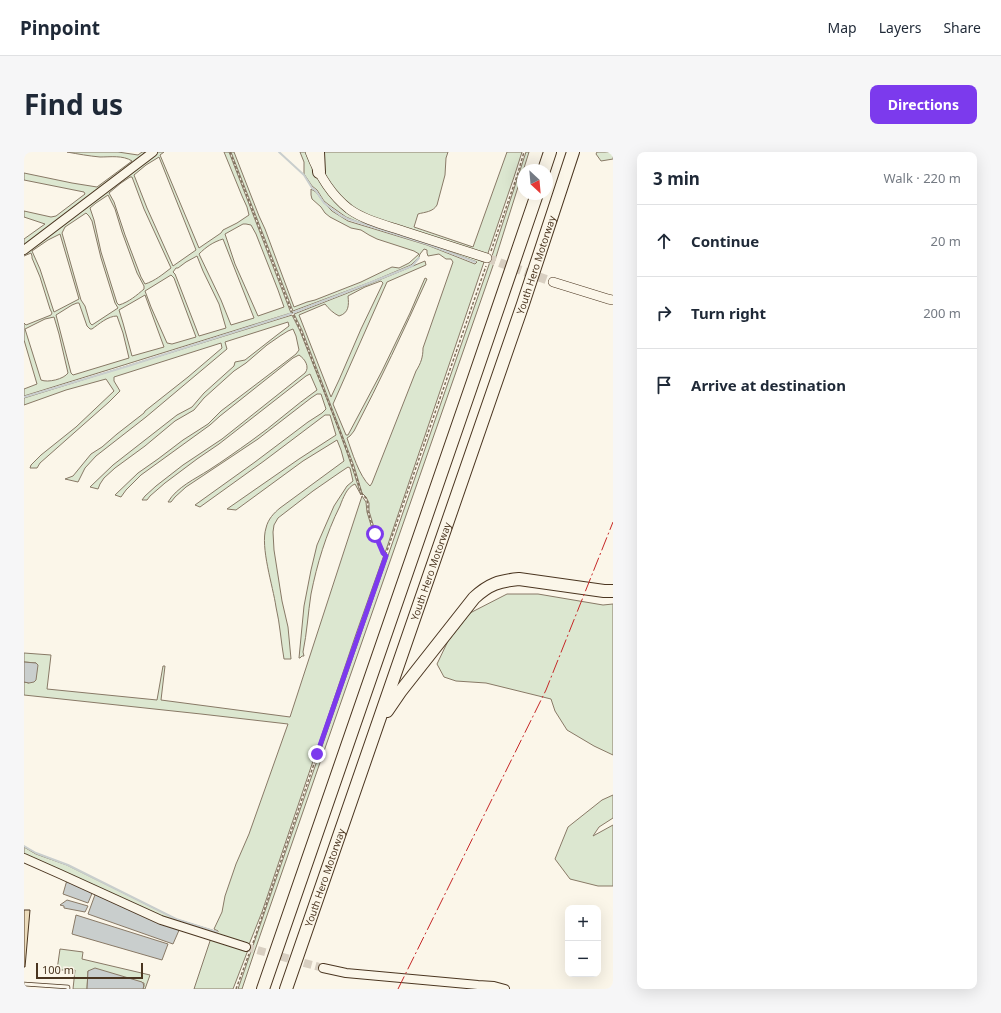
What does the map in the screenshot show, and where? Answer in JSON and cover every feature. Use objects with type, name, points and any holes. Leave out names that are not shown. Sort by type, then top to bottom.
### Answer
[{"type":"highway","points":[[318,152],[319,172]]},
{"type":"highway","points":[[546,164],[550,152]]},
{"type":"highway","name":"Youth Hero Motorway","points":[[286,989],[523,304],[573,152]]},
{"type":"highway","points":[[263,989],[535,200]]},
{"type":"highway","points":[[374,734],[400,692],[474,598],[484,589],[506,580],[519,579],[613,591]]},
{"type":"main road","points":[[310,152],[319,172],[328,186],[338,199],[354,213],[373,221],[488,257]]},
{"type":"main road","points":[[553,282],[613,300]]},
{"type":"street","points":[[24,250],[153,152]]},
{"type":"street","points":[[24,858],[161,920],[249,950]]},
{"type":"street","points":[[323,968],[346,973],[490,986],[504,989]]},
{"type":"lane","points":[[24,984],[68,987],[68,989]]},
{"type":"path","points":[[230,152],[342,437],[362,494],[366,498],[368,512],[375,534],[383,553],[386,556]]},
{"type":"path","points":[[236,989],[524,152]]},
{"type":"green space","points":[[67,152],[118,152],[138,155],[142,152],[150,152],[24,247],[24,239],[45,224],[24,217],[24,211],[51,217],[56,216],[85,194],[84,192],[24,180],[24,173],[97,187],[132,161],[121,157],[88,156]]},
{"type":"green space","points":[[155,152],[164,152],[160,155],[199,248],[223,230],[249,215],[224,152],[229,152],[291,313],[24,396],[24,389],[37,384],[24,340],[24,323],[26,325],[51,315],[52,313],[31,253],[24,256],[24,251]],"holes":[[[159,157],[196,250],[173,266],[134,175]],[[132,177],[144,209],[171,268],[152,281],[145,284],[141,277],[114,202],[109,193],[121,183]],[[108,195],[115,209],[137,273],[144,286],[144,289],[136,296],[119,305],[117,303],[101,252],[90,208]],[[86,213],[92,221],[101,258],[115,303],[118,308],[92,325],[85,306],[81,300],[62,233],[65,227]],[[243,224],[251,225],[256,234],[284,307],[258,316],[235,264],[225,234]],[[60,234],[79,299],[54,312],[40,269],[32,251]],[[223,239],[254,318],[231,325],[199,254],[213,243]],[[197,256],[219,304],[226,328],[199,336],[173,272],[176,268]],[[171,275],[174,278],[196,337],[172,344],[167,343],[145,291]],[[145,295],[164,347],[132,356],[119,310]],[[79,303],[87,326],[90,329],[107,319],[117,316],[129,358],[73,375],[71,373],[56,315],[72,305]],[[54,317],[68,373],[56,380],[41,380],[25,329],[45,319]]]},
{"type":"green space","points":[[231,152],[234,152],[294,307],[361,282],[392,267],[399,268],[409,263],[419,254],[377,239],[361,230],[351,228],[330,217],[312,199],[311,189],[316,192],[332,211],[348,221],[427,245],[475,264],[477,262],[426,243],[346,217],[324,201],[317,190],[312,186],[304,174],[304,162],[300,152],[306,152],[335,201],[437,245],[484,262],[385,553],[376,534],[369,511],[369,503],[362,493],[354,466],[302,330],[294,314],[425,261],[426,265],[387,282],[333,404],[346,435],[348,435],[382,371],[425,278],[427,279],[364,412],[354,431],[347,438],[359,470],[370,486],[420,363],[423,348],[453,262],[451,259],[446,259],[439,254],[428,256],[427,250],[424,249],[411,265],[371,282],[293,311]],"holes":[[[381,281],[383,283],[361,329],[331,397],[299,315],[325,304],[335,314],[339,316],[342,315],[348,308],[348,296]]]},
{"type":"green space","points":[[321,152],[448,152],[446,158],[445,175],[437,205],[431,210],[418,214],[414,227],[473,247],[507,152],[522,152],[487,256],[359,213],[349,205],[331,185],[323,169]]},
{"type":"green space","points":[[526,152],[529,152],[525,164],[522,164]]},
{"type":"green space","points":[[597,152],[613,152],[613,159],[601,161],[596,154]]},
{"type":"green space","points":[[517,180],[517,190],[496,257],[242,989],[238,989],[492,256]]},
{"type":"green space","points":[[292,315],[300,331],[332,412],[361,495],[355,484],[352,485],[342,500],[330,527],[316,572],[311,594],[303,652],[304,656],[300,658],[304,606],[317,545],[334,506],[347,486],[353,481],[350,468],[348,467],[313,491],[278,518],[274,525],[274,550],[282,601],[288,627],[291,659],[284,659],[266,556],[266,528],[273,514],[344,461],[337,440],[303,461],[236,510],[227,509],[336,435],[330,415],[325,415],[200,507],[195,505],[322,413],[326,409],[321,394],[317,394],[311,398],[258,439],[186,487],[171,502],[168,502],[181,488],[268,429],[317,390],[310,374],[219,444],[165,483],[147,500],[142,500],[156,486],[183,465],[222,439],[305,373],[307,366],[305,361],[299,355],[293,358],[210,425],[141,475],[121,497],[115,495],[138,473],[183,440],[208,424],[221,411],[296,354],[299,350],[293,329],[267,345],[234,371],[204,398],[194,410],[175,421],[115,468],[104,478],[98,489],[90,487],[113,465],[177,415],[192,407],[204,393],[234,366],[235,362],[245,360],[289,326],[288,322],[225,342],[227,349],[146,417],[96,456],[85,468],[78,482],[65,479],[73,476],[91,454],[102,447],[222,348],[221,343],[114,377],[114,381],[120,391],[40,463],[37,468],[30,468],[41,455],[76,427],[114,391],[106,379],[66,390],[24,405],[24,398]]},
{"type":"green space","points":[[362,496],[366,502],[367,512],[374,535],[384,555],[262,912],[248,947],[170,922],[24,857],[24,847],[36,854],[67,865],[176,919],[218,932],[214,929],[222,912],[225,896],[236,864],[249,834],[288,724],[24,695],[24,682],[29,683],[36,663],[24,662],[24,653],[51,655],[47,689],[157,700],[163,666],[165,666],[161,700],[290,717]]},
{"type":"green space","points":[[507,594],[538,594],[603,605],[613,604],[613,755],[567,730],[555,711],[551,699],[486,683],[456,681],[444,677],[437,664],[448,641],[470,613]]},
{"type":"green space","points":[[613,795],[613,818],[599,827],[593,836],[613,825],[613,886],[598,886],[570,879],[555,859],[568,827],[602,800]]},
{"type":"green space","points":[[211,938],[248,950],[233,989],[194,989]]},
{"type":"green space","points":[[60,949],[83,952],[82,959],[150,975],[145,989],[143,989],[144,983],[88,971],[87,989],[73,989],[75,970],[57,970]]},
{"type":"shaded area","points":[[24,662],[36,663],[38,665],[36,680],[34,682],[24,682]]},
{"type":"shaded area","points":[[67,880],[93,891],[88,903],[63,894]]},
{"type":"shaded area","points":[[96,892],[180,928],[173,944],[88,914]]},
{"type":"shaded area","points":[[67,900],[88,906],[85,912],[64,908],[64,906],[60,905]]},
{"type":"shaded area","points":[[76,915],[168,944],[162,960],[72,934]]},
{"type":"shaded area","points":[[95,968],[142,982],[144,985],[143,989],[87,989],[88,971]]},
{"type":"building","points":[[24,910],[30,910],[25,967],[24,967]]},
{"type":"waterway","points":[[279,152],[304,175],[324,203],[340,215],[348,219],[427,244],[475,262]]},
{"type":"waterway","points":[[24,397],[125,367],[287,315],[412,266],[419,258]]},
{"type":"waterway","points":[[24,846],[36,853],[68,865],[176,919],[217,932]]},
{"type":"tunnel","points":[[487,258],[553,282]]},
{"type":"tunnel","points":[[246,947],[323,968]]},
{"type":"power","points":[[398,989],[546,690],[613,522]]},
{"type":"route","points":[[317,754],[386,556],[383,553],[375,534]]}]
